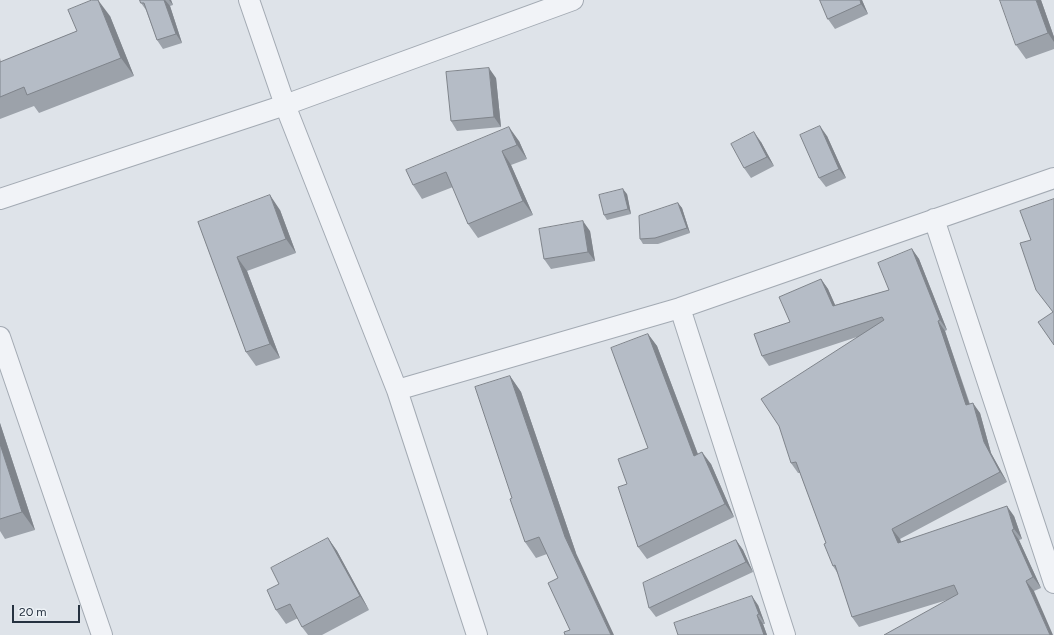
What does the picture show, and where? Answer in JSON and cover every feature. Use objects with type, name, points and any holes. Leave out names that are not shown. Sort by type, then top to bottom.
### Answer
[{"type":"street","points":[[249,0],[285,104],[397,390],[477,635]]},
{"type":"street","points":[[0,199],[285,104],[573,0]]},
{"type":"street","points":[[397,390],[680,308],[934,218],[1054,178]]},
{"type":"street","points":[[934,218],[1054,582]]},
{"type":"street","points":[[680,308],[785,635]]},
{"type":"street","points":[[0,337],[102,635]]},
{"type":"building","points":[[92,0],[98,0],[121,58],[27,95],[24,87],[0,97],[0,62],[77,31],[68,10]]},
{"type":"building","points":[[140,0],[164,0],[176,34],[157,40],[144,3],[141,3]]},
{"type":"building","points":[[820,0],[860,0],[861,4],[828,19]]},
{"type":"building","points":[[1000,0],[1036,0],[1048,33],[1016,45]]},
{"type":"building","points":[[489,68],[494,117],[451,121],[446,72]]},
{"type":"building","points":[[820,126],[839,169],[819,178],[800,135]]},
{"type":"building","points":[[509,127],[517,145],[502,151],[523,201],[468,224],[446,172],[413,185],[406,170]]},
{"type":"building","points":[[754,132],[767,157],[744,168],[731,144]]},
{"type":"building","points":[[623,189],[628,209],[604,215],[599,195]]},
{"type":"building","points":[[270,195],[286,239],[237,257],[270,344],[246,352],[198,222]]},
{"type":"building","points":[[1054,199],[1054,345],[1038,322],[1053,312],[1036,290],[1020,243],[1031,240],[1020,211]]},
{"type":"building","points":[[678,203],[687,228],[655,238],[640,239],[639,216]]},
{"type":"building","points":[[583,221],[588,252],[544,259],[539,229]]},
{"type":"building","points":[[912,249],[940,320],[938,321],[966,405],[973,403],[984,442],[1000,472],[892,529],[898,543],[1007,506],[1014,529],[1012,530],[1033,577],[1026,581],[1050,635],[884,635],[958,594],[954,585],[852,617],[835,565],[833,566],[824,544],[826,543],[796,462],[791,463],[779,426],[761,399],[884,320],[882,317],[762,356],[754,334],[790,322],[779,297],[821,279],[833,306],[889,290],[878,263]]},
{"type":"building","points":[[648,334],[694,456],[702,452],[725,504],[638,547],[618,487],[627,484],[618,459],[648,448],[611,348]]},
{"type":"building","points":[[510,376],[565,537],[611,635],[565,635],[564,632],[570,630],[548,583],[558,578],[539,537],[525,542],[475,387]]},
{"type":"building","points":[[0,444],[22,512],[0,519]]},
{"type":"building","points":[[328,538],[360,596],[302,627],[290,604],[276,610],[267,590],[279,584],[271,568]]},
{"type":"building","points":[[736,540],[746,562],[649,608],[643,583]]},
{"type":"building","points":[[752,596],[759,614],[757,615],[764,635],[678,635],[674,623]]}]
